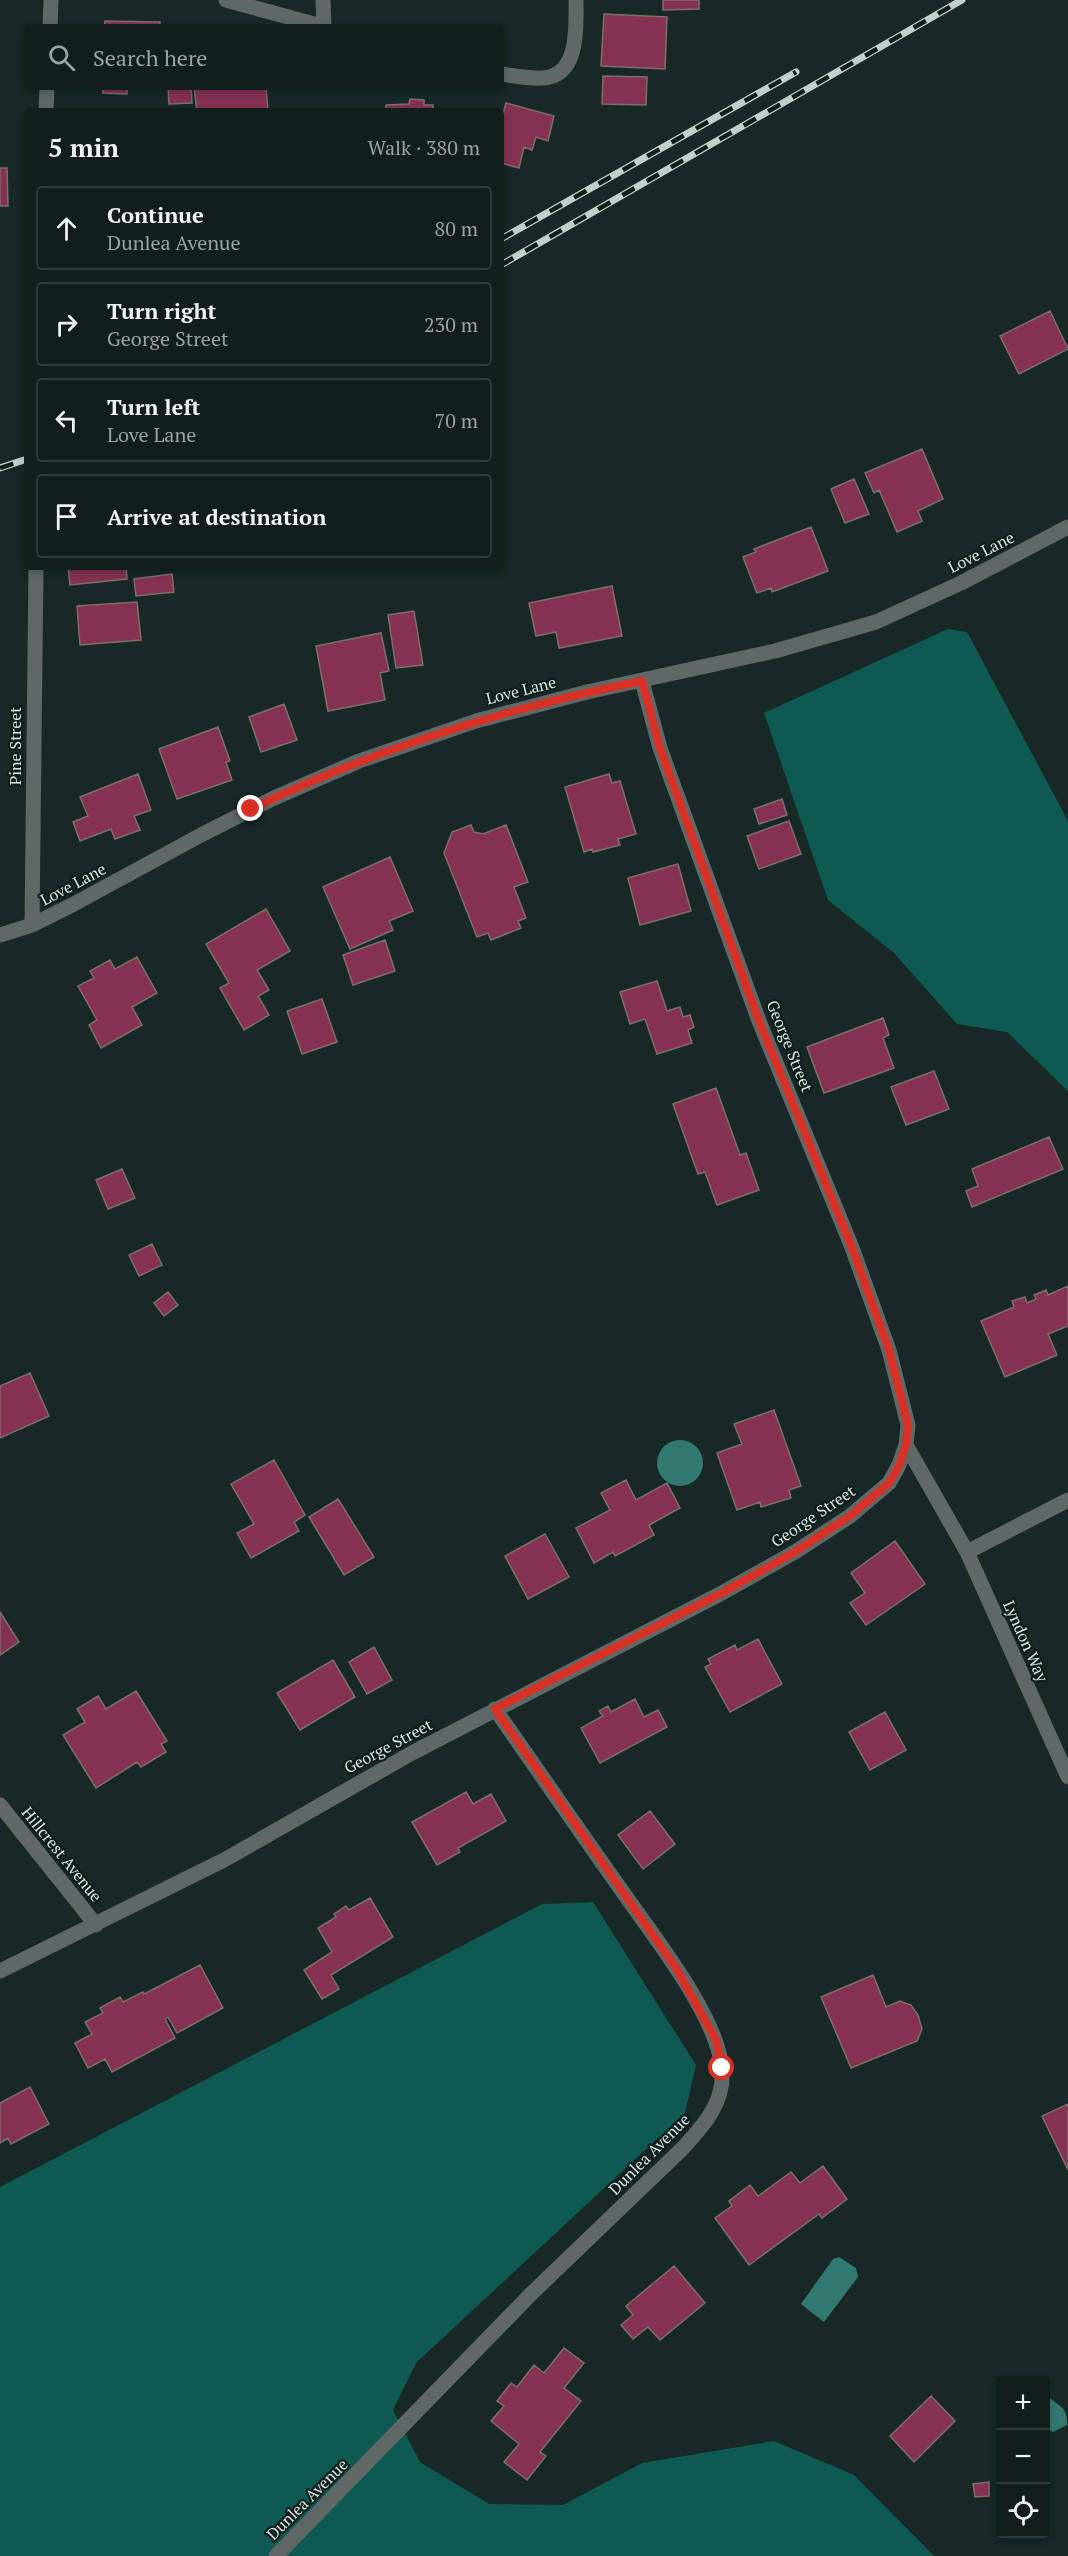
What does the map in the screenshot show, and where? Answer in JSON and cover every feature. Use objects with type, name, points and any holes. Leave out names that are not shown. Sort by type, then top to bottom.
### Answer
[{"type":"street","points":[[50,24],[51,0]]},
{"type":"street","points":[[226,0],[313,24]]},
{"type":"street","points":[[322,0],[324,24]]},
{"type":"street","points":[[504,74],[546,78],[558,73],[568,63],[573,51],[576,0]]},
{"type":"street","points":[[46,108],[47,90]]},
{"type":"street","name":"Love Lane","points":[[0,935],[32,925],[273,798],[359,761],[476,721],[587,692],[775,651],[876,622],[961,583],[1068,527]]},
{"type":"street","name":"Pine Street","points":[[32,925],[36,570]]},
{"type":"street","name":"George Street","points":[[0,1971],[96,1926],[224,1860],[356,1784],[495,1709],[720,1594],[795,1552],[850,1516],[889,1483],[899,1466],[906,1445],[908,1425],[889,1350],[851,1245],[759,1021],[660,748],[642,681]]},
{"type":"street","name":"Lyndon Way","points":[[906,1445],[967,1552],[1068,1777]]},
{"type":"street","points":[[967,1552],[1068,1500]]},
{"type":"street","name":"Dunlea Avenue","points":[[276,2556],[531,2294],[683,2148],[705,2123],[718,2102],[722,2086],[722,2068],[716,2040],[676,1968],[495,1709]]},
{"type":"street","name":"Hillcrest Avenue","points":[[0,1804],[96,1926]]},
{"type":"shaded area","points":[[948,629],[967,632],[1068,821],[1068,1091],[1007,1032],[957,1024],[894,953],[828,900],[764,713]]},
{"type":"shaded area","points":[[680,1440],[696,1447],[703,1463],[696,1479],[680,1486],[664,1479],[657,1463],[664,1447]]},
{"type":"shaded area","points":[[593,1902],[696,2065],[685,2113],[416,2363],[393,2410],[420,2462],[489,2504],[563,2505],[642,2463],[774,2441],[854,2475],[934,2556],[0,2556],[0,2187],[542,1904]]},
{"type":"shaded area","points":[[839,2257],[856,2268],[858,2277],[824,2322],[801,2304],[833,2259]]},
{"type":"shaded area","points":[[1050,2398],[1062,2407],[1067,2419],[1067,2425],[1053,2432],[1050,2431]]},
{"type":"building","points":[[663,0],[699,0],[699,9],[663,10]]},
{"type":"building","points":[[604,14],[667,17],[665,69],[601,66]]},
{"type":"building","points":[[105,21],[160,22],[160,24],[104,24]]},
{"type":"building","points":[[603,76],[647,77],[646,105],[602,104]]},
{"type":"building","points":[[103,90],[127,90],[127,94],[103,93]]},
{"type":"building","points":[[168,90],[191,90],[192,103],[169,104]]},
{"type":"building","points":[[194,90],[266,90],[268,108],[197,108]]},
{"type":"building","points":[[410,99],[424,100],[424,105],[433,105],[433,108],[386,108],[386,105],[409,104]]},
{"type":"building","points":[[506,103],[554,116],[548,141],[536,137],[532,150],[524,147],[519,168],[504,164]]},
{"type":"building","points":[[0,168],[7,168],[8,206],[0,206]]},
{"type":"building","points":[[1050,311],[1068,349],[1019,374],[1000,336]]},
{"type":"building","points":[[922,449],[943,499],[918,511],[922,521],[897,532],[879,490],[874,493],[865,473]]},
{"type":"building","points":[[854,479],[869,514],[845,523],[831,489]]},
{"type":"building","points":[[811,527],[828,571],[772,592],[771,588],[757,593],[743,557],[756,552],[754,549]]},
{"type":"building","points":[[68,570],[126,570],[127,579],[70,585]]},
{"type":"building","points":[[172,574],[174,592],[136,596],[134,579]]},
{"type":"building","points":[[612,586],[622,636],[559,648],[556,632],[536,636],[529,603]]},
{"type":"building","points":[[137,602],[141,640],[80,645],[77,606]]},
{"type":"building","points":[[414,611],[423,665],[396,668],[388,615]]},
{"type":"building","points":[[381,633],[389,671],[380,673],[385,700],[328,711],[316,646]]},
{"type":"building","points":[[284,704],[297,740],[261,752],[249,717]]},
{"type":"building","points":[[218,727],[230,761],[226,762],[232,780],[177,799],[159,749]]},
{"type":"building","points":[[138,774],[151,810],[134,816],[140,830],[115,839],[111,829],[80,841],[73,822],[88,816],[80,797]]},
{"type":"building","points":[[609,774],[612,783],[620,781],[636,834],[618,839],[620,845],[584,852],[565,787]]},
{"type":"building","points":[[782,799],[787,815],[759,824],[754,809]]},
{"type":"building","points":[[789,821],[801,854],[759,869],[747,836]]},
{"type":"building","points":[[471,825],[474,832],[483,834],[506,825],[528,882],[514,887],[526,918],[518,921],[521,928],[491,940],[488,933],[477,937],[444,853],[452,832]]},
{"type":"building","points":[[390,857],[413,911],[389,921],[393,930],[350,949],[323,887]]},
{"type":"building","points":[[678,864],[691,911],[640,925],[628,878]]},
{"type":"building","points":[[266,909],[290,951],[257,970],[269,990],[258,996],[269,1015],[244,1030],[220,988],[229,983],[206,944]]},
{"type":"building","points":[[385,940],[395,971],[353,985],[343,955]]},
{"type":"building","points":[[137,957],[157,993],[132,1007],[142,1025],[101,1048],[89,1025],[97,1020],[78,986],[94,978],[90,971],[110,960],[115,969]]},
{"type":"building","points":[[657,981],[667,1011],[680,1007],[683,1017],[690,1015],[694,1027],[688,1030],[692,1043],[657,1054],[645,1019],[630,1024],[620,992]]},
{"type":"building","points":[[322,999],[337,1042],[302,1054],[287,1011]]},
{"type":"building","points":[[883,1018],[889,1035],[883,1038],[894,1068],[824,1093],[807,1047]]},
{"type":"building","points":[[934,1071],[949,1109],[906,1125],[891,1087]]},
{"type":"building","points":[[716,1088],[740,1155],[746,1153],[759,1190],[717,1205],[705,1172],[698,1174],[673,1104]]},
{"type":"building","points":[[1049,1137],[1063,1169],[972,1207],[966,1191],[978,1186],[972,1169]]},
{"type":"building","points":[[122,1169],[135,1198],[108,1209],[96,1180]]},
{"type":"building","points":[[152,1244],[162,1265],[139,1276],[129,1255]]},
{"type":"building","points":[[1068,1286],[1068,1326],[1048,1334],[1057,1355],[1005,1377],[981,1321],[1014,1307],[1012,1301],[1025,1297],[1027,1303],[1036,1299],[1034,1295],[1046,1290],[1048,1295]]},
{"type":"building","points":[[168,1292],[178,1305],[164,1316],[154,1303]]},
{"type":"building","points":[[30,1373],[49,1416],[0,1438],[0,1386]]},
{"type":"building","points":[[774,1410],[801,1486],[789,1490],[791,1498],[761,1507],[760,1502],[737,1510],[717,1453],[742,1444],[734,1424]]},
{"type":"building","points":[[274,1460],[305,1515],[294,1522],[299,1531],[251,1558],[237,1533],[254,1524],[231,1484]]},
{"type":"building","points":[[626,1480],[636,1500],[667,1483],[680,1508],[649,1525],[654,1535],[615,1556],[613,1552],[594,1563],[576,1528],[610,1510],[601,1493]]},
{"type":"building","points":[[338,1499],[374,1557],[344,1575],[309,1517]]},
{"type":"building","points":[[545,1534],[569,1577],[528,1599],[505,1556]]},
{"type":"building","points":[[895,1541],[925,1584],[866,1625],[850,1603],[865,1593],[851,1573]]},
{"type":"building","points":[[0,1612],[19,1642],[0,1655]]},
{"type":"building","points":[[758,1639],[782,1684],[730,1712],[705,1667],[711,1664],[708,1659],[735,1645],[737,1650]]},
{"type":"building","points":[[374,1647],[392,1680],[367,1694],[349,1662]]},
{"type":"building","points":[[333,1660],[355,1697],[300,1730],[277,1693]]},
{"type":"building","points":[[136,1691],[167,1741],[161,1744],[166,1752],[141,1767],[137,1762],[96,1788],[63,1735],[85,1722],[77,1709],[98,1696],[106,1709]]},
{"type":"building","points":[[635,1699],[644,1717],[658,1710],[667,1727],[600,1763],[581,1728],[603,1716],[599,1711],[608,1706],[611,1712]]},
{"type":"building","points":[[885,1712],[906,1750],[870,1770],[849,1732]]},
{"type":"building","points":[[466,1792],[473,1804],[491,1794],[506,1821],[458,1848],[460,1852],[437,1865],[412,1822]]},
{"type":"building","points":[[650,1811],[675,1844],[643,1869],[618,1835]]},
{"type":"building","points":[[370,1898],[393,1937],[331,1975],[339,1989],[322,1999],[304,1970],[332,1952],[318,1928],[336,1917],[334,1914],[346,1906],[349,1910]]},
{"type":"building","points":[[200,1965],[223,2008],[177,2033],[168,2017],[165,2019],[175,2038],[112,2072],[105,2059],[88,2068],[75,2043],[92,2034],[85,2022],[103,2013],[100,2008],[120,1997],[123,2002],[143,1992],[144,1994]]},
{"type":"building","points":[[873,1975],[886,2007],[900,2001],[911,2005],[918,2015],[922,2029],[917,2041],[851,2068],[821,1997]]},
{"type":"building","points":[[30,2087],[49,2124],[11,2144],[8,2138],[0,2143],[0,2103]]},
{"type":"building","points":[[1068,2104],[1068,2170],[1042,2116]]},
{"type":"building","points":[[823,2166],[847,2199],[822,2218],[819,2214],[749,2265],[715,2218],[732,2206],[729,2201],[750,2185],[758,2196],[791,2172],[800,2183]]},
{"type":"building","points":[[674,2266],[705,2303],[660,2340],[648,2327],[633,2339],[621,2325],[633,2315],[626,2306]]},
{"type":"building","points":[[564,2348],[584,2363],[564,2388],[581,2401],[540,2452],[546,2456],[527,2480],[504,2462],[519,2444],[491,2421],[504,2406],[497,2401],[511,2383],[517,2387],[534,2365],[544,2373]]},
{"type":"building","points":[[931,2396],[955,2421],[914,2462],[890,2436]]},
{"type":"building","points":[[989,2482],[989,2496],[975,2497],[973,2484]]},
{"type":"railway","points":[[504,263],[962,0]]},
{"type":"railway","points":[[504,237],[796,72]]},
{"type":"railway","points":[[0,468],[24,460]]},
{"type":"route","points":[[251,809],[359,761],[467,723],[587,692],[642,681],[660,748],[759,1021],[868,1290],[889,1350],[908,1425],[906,1445],[899,1466],[889,1483],[850,1516],[795,1552],[720,1594],[495,1709],[676,1968],[716,2040],[722,2068]]}]
